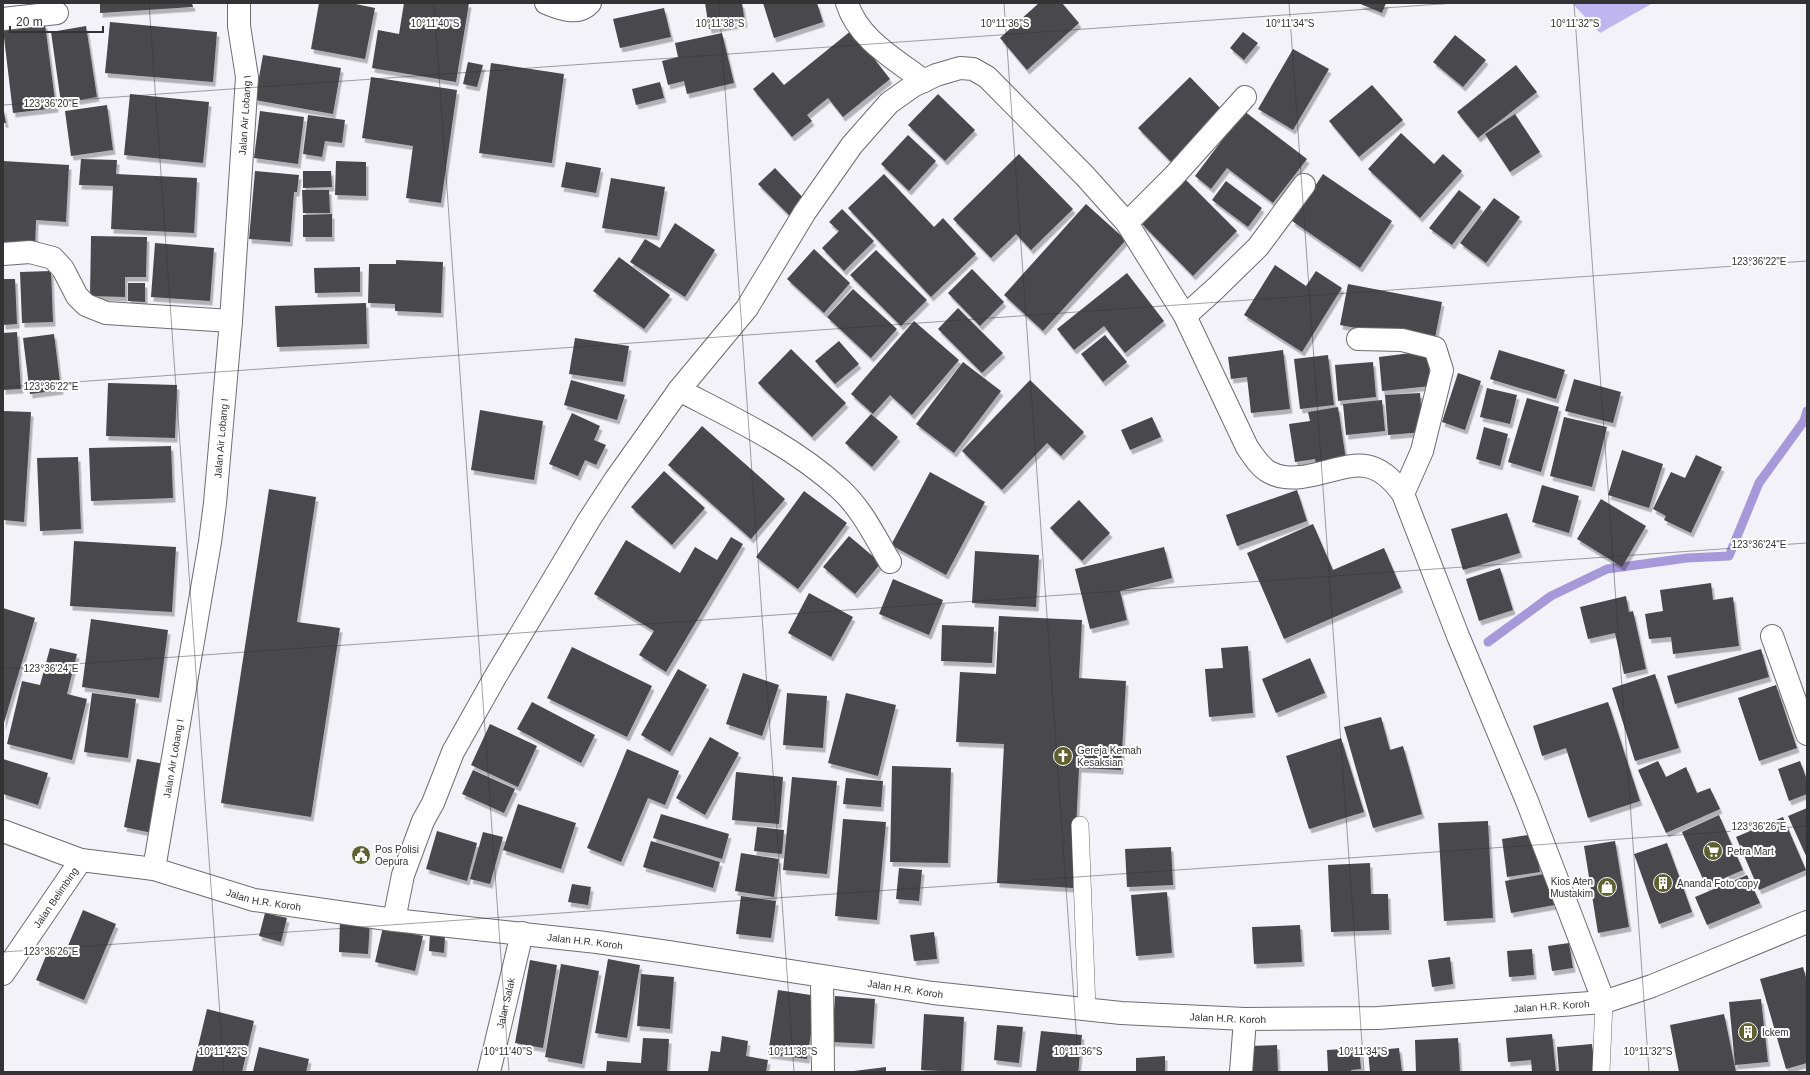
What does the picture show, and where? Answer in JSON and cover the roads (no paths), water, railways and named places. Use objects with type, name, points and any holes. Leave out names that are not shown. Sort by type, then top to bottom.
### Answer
[{"type":"street","name":"Jalan Air Lobang I","points":[[154,869],[210,542],[230,321],[247,77],[239,26],[239,3]]},
{"type":"street","points":[[546,3],[561,9],[573,11],[586,7],[590,3]]},
{"type":"street","points":[[847,3],[855,22],[871,41],[924,81]]},
{"type":"street","points":[[3,19],[57,13]]},
{"type":"street","points":[[394,920],[403,875],[422,821],[433,803],[453,752],[494,679],[589,520],[615,480],[679,390],[748,308],[806,212],[852,145],[889,103],[936,75],[960,68],[973,69],[987,77],[1085,176],[1127,223],[1185,316],[1247,447],[1258,463],[1268,472],[1280,477],[1293,478],[1350,466],[1366,466],[1381,470],[1394,482],[1402,494],[1458,636],[1527,802],[1604,1002]]},
{"type":"street","points":[[1127,223],[1174,176],[1245,97]]},
{"type":"street","points":[[1185,316],[1258,247],[1304,185]]},
{"type":"street","points":[[3,254],[30,252],[53,258],[63,269],[77,296],[86,305],[106,313],[230,321]]},
{"type":"street","points":[[1358,339],[1402,340],[1435,348],[1442,370],[1422,451],[1402,494]]},
{"type":"street","points":[[679,390],[765,434],[803,460],[841,490],[863,516],[890,562]]},
{"type":"street","points":[[1772,636],[1807,734]]},
{"type":"street","name":"Jalan H.R. Koroh","points":[[3,831],[82,860],[154,869],[254,900],[394,920],[522,933],[668,952],[934,994],[1121,1013],[1245,1019],[1378,1018],[1604,1002],[1652,986],[1807,922]]},
{"type":"street","name":"Jalan Belimbing","points":[[3,974],[82,860]]},
{"type":"street","name":"Jalan Salak","points":[[489,1072],[522,933]]},
{"type":"street","points":[[822,977],[823,1072]]},
{"type":"street","points":[[1242,1072],[1245,1019]]},
{"type":"lane","points":[[1080,825],[1088,1009]]},
{"type":"lane","points":[[1601,1072],[1604,1002]]},
{"type":"waterway","points":[[1488,642],[1551,596],[1607,569],[1687,558],[1729,556],[1759,483],[1804,421],[1807,411]]},
{"type":"place","name":"Gereja Kemah Kesaksian","points":[[1063,756]]},
{"type":"place","name":"Petra Mart","points":[[1713,851]]},
{"type":"place","name":"Pos Polisi Oepura","points":[[361,855]]},
{"type":"place","name":"Ananda Foto copy","points":[[1663,883]]},
{"type":"place","name":"Kios Aten Mustakim","points":[[1607,887]]},
{"type":"place","name":"Ickem","points":[[1748,1032]]}]
